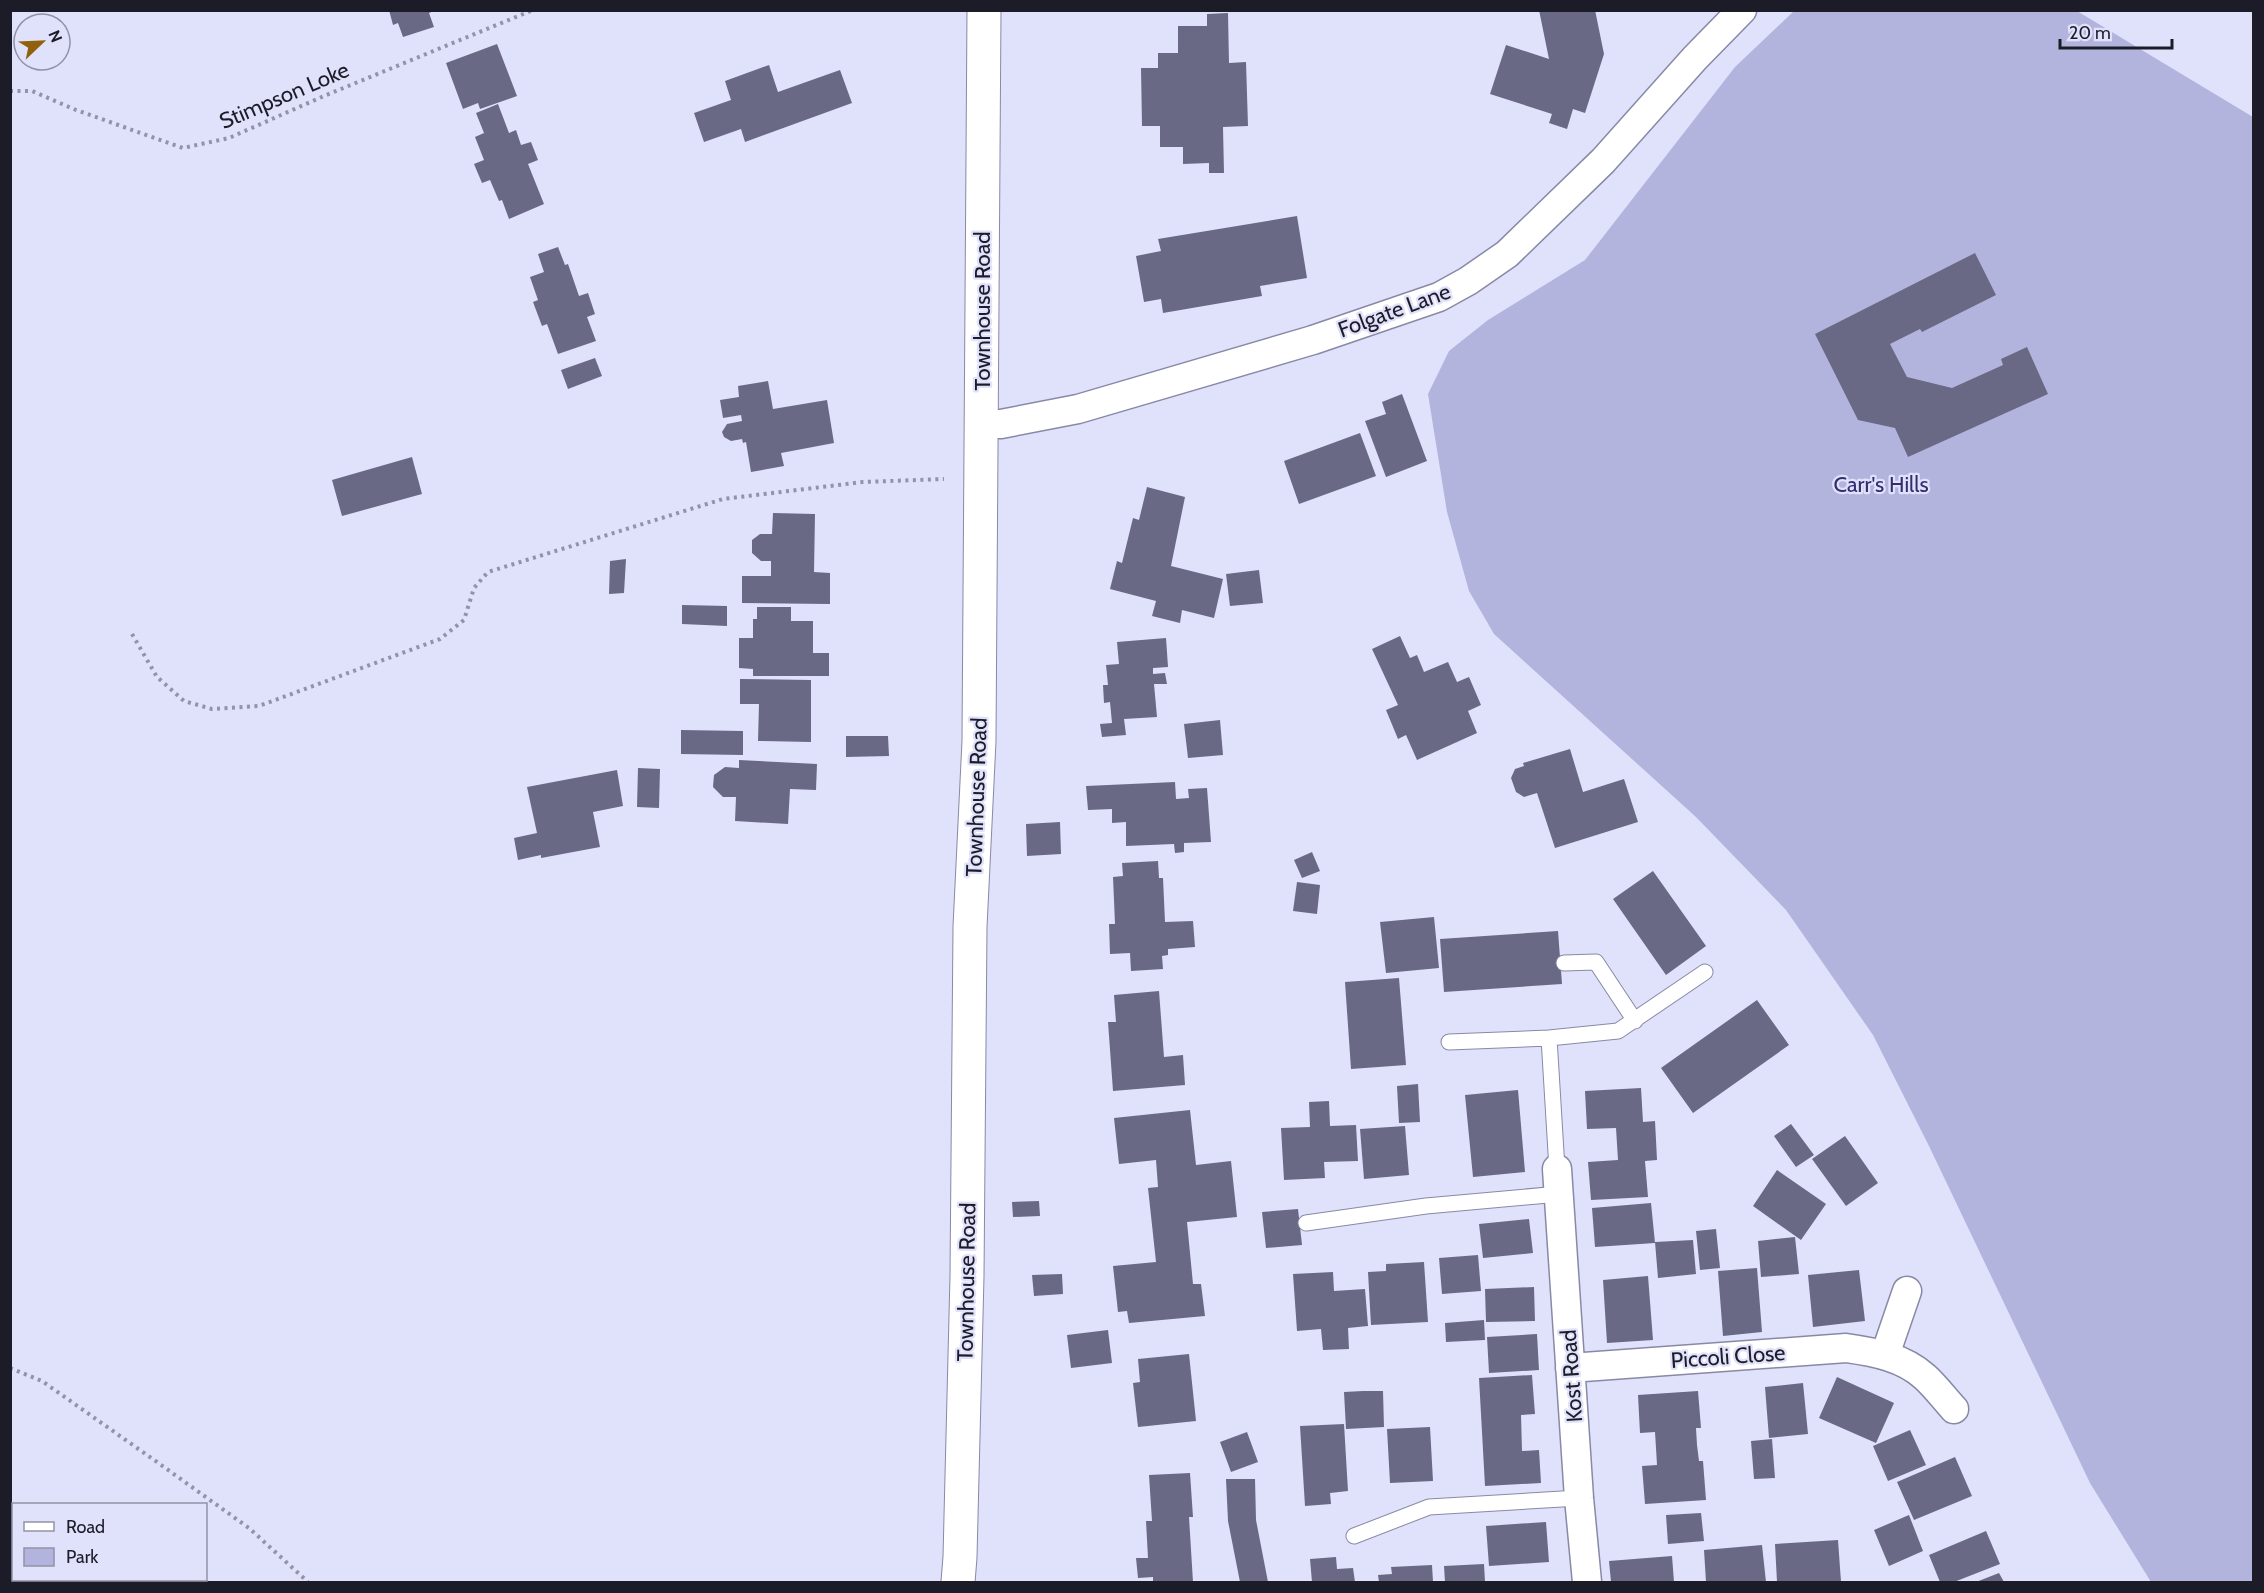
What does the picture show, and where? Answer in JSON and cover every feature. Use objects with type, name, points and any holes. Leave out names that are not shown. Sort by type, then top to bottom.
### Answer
[{"type":"street","name":"Townhouse Road","points":[[958,1582],[967,1276],[970,927],[979,741],[984,10]]},
{"type":"street","name":"Folgate Lane","points":[[981,424],[1001,424],[1078,409],[1313,340],[1439,297],[1468,281],[1507,254],[1603,161],[1695,58],[1742,10]]},
{"type":"street","name":"Kost Road","points":[[1558,1182],[1579,1498],[1587,1582]]},
{"type":"street","points":[[1885,1355],[1907,1291]]},
{"type":"street","name":"Piccoli Close","points":[[1570,1368],[1846,1348],[1885,1355],[1898,1360],[1924,1376],[1954,1409]]},
{"type":"lane","points":[[1564,963],[1596,962],[1635,1021]]},
{"type":"lane","points":[[1449,1042],[1549,1038],[1618,1031],[1705,972]]},
{"type":"lane","points":[[1306,1223],[1426,1206],[1558,1182],[1549,1038]]},
{"type":"lane","points":[[1354,1536],[1429,1507],[1579,1498]]},
{"type":"path","name":"Stimpson Loke","points":[[10,91],[32,91],[76,110],[183,148],[230,138],[324,96],[533,10]]},
{"type":"path","points":[[132,634],[157,676],[184,701],[212,709],[259,706],[440,639],[464,620],[474,588],[488,572],[723,499],[863,482],[981,478]]},
{"type":"path","points":[[10,1368],[42,1382],[183,1480],[249,1528],[308,1582]]},
{"type":"green space","name":"Carr's Hills","points":[[1794,11],[2077,11],[2253,117],[2253,1582],[2151,1582],[2090,1483],[1929,1146],[1873,1035],[1786,910],[1696,817],[1494,634],[1469,591],[1447,512],[1428,394],[1449,351],[1488,320],[1585,260],[1735,67]]},
{"type":"shaded area","points":[[10,1549],[12,1550],[12,1581],[59,1582],[11,1582]]},
{"type":"building","points":[[389,10],[436,10],[429,13],[434,27],[403,37],[398,23],[393,25]]},
{"type":"building","points":[[1539,10],[1595,10],[1604,54],[1585,113],[1573,109],[1567,129],[1549,123],[1552,114],[1490,94],[1506,45],[1549,59]]},
{"type":"building","points":[[1228,13],[1229,63],[1246,62],[1248,126],[1223,127],[1224,173],[1209,173],[1209,163],[1183,164],[1183,147],[1160,147],[1160,126],[1142,126],[1141,68],[1158,68],[1158,53],[1178,53],[1178,26],[1207,26],[1207,14]]},
{"type":"building","points":[[497,44],[517,96],[480,109],[478,103],[463,109],[446,63]]},
{"type":"building","points":[[769,65],[778,92],[840,70],[852,103],[745,142],[741,129],[704,142],[694,113],[731,100],[725,81]]},
{"type":"building","points":[[498,104],[509,133],[516,130],[521,145],[531,142],[538,160],[528,164],[544,204],[509,219],[502,200],[499,201],[490,180],[482,183],[474,164],[484,160],[475,137],[484,133],[476,113]]},
{"type":"building","points":[[1297,216],[1307,278],[1260,286],[1262,296],[1163,313],[1161,299],[1144,302],[1136,256],[1161,251],[1158,239]]},
{"type":"building","points":[[558,247],[565,265],[568,264],[579,296],[588,293],[595,314],[587,317],[596,341],[558,354],[547,324],[542,326],[533,302],[538,300],[530,277],[544,272],[538,254]]},
{"type":"building","points":[[1975,253],[1996,295],[1922,332],[1920,329],[1890,344],[1907,377],[1952,388],[2003,365],[2001,359],[2027,347],[2048,394],[1908,457],[1895,428],[1858,420],[1815,334]]},
{"type":"building","points":[[595,358],[602,376],[568,389],[561,370]]},
{"type":"building","points":[[768,381],[773,409],[827,400],[834,443],[781,453],[784,466],[751,472],[746,442],[743,443],[742,439],[731,441],[724,437],[722,432],[727,424],[742,421],[741,415],[723,418],[720,400],[739,397],[738,386]]},
{"type":"building","points":[[1402,394],[1427,461],[1386,477],[1365,421],[1386,414],[1382,402]]},
{"type":"building","points":[[1360,433],[1376,476],[1299,504],[1284,461]]},
{"type":"building","points":[[412,457],[422,494],[342,516],[332,480]]},
{"type":"building","points":[[1147,487],[1185,497],[1171,566],[1223,579],[1214,618],[1182,610],[1180,623],[1152,616],[1156,601],[1110,589],[1117,561],[1122,563],[1133,518],[1139,520]]},
{"type":"building","points":[[773,513],[815,514],[814,572],[830,573],[830,604],[742,603],[742,576],[771,576],[771,561],[761,561],[752,553],[752,540],[760,534],[772,534]]},
{"type":"building","points":[[626,559],[624,593],[609,594],[610,561]]},
{"type":"building","points":[[1259,570],[1263,603],[1230,606],[1226,574]]},
{"type":"building","points":[[682,605],[727,606],[727,626],[682,624]]},
{"type":"building","points":[[757,607],[791,607],[791,621],[813,621],[813,653],[829,653],[829,676],[753,676],[753,669],[739,668],[739,638],[753,638],[753,619],[757,619]]},
{"type":"building","points":[[1400,636],[1410,658],[1417,655],[1424,672],[1448,662],[1457,682],[1469,677],[1481,705],[1468,711],[1477,733],[1417,760],[1406,735],[1398,739],[1386,710],[1398,705],[1372,649]]},
{"type":"building","points":[[1166,638],[1168,667],[1153,668],[1153,674],[1165,673],[1167,684],[1154,684],[1157,717],[1124,719],[1126,735],[1102,737],[1100,724],[1112,723],[1110,702],[1104,703],[1103,685],[1108,685],[1106,665],[1119,664],[1117,642]]},
{"type":"building","points":[[740,679],[811,680],[811,742],[758,741],[759,704],[740,704]]},
{"type":"building","points":[[1220,720],[1223,755],[1188,758],[1184,724]]},
{"type":"building","points":[[681,730],[743,731],[743,755],[681,754]]},
{"type":"building","points":[[846,736],[888,736],[889,756],[846,757]]},
{"type":"building","points":[[1570,749],[1583,792],[1624,779],[1638,822],[1555,848],[1537,793],[1524,797],[1516,792],[1511,778],[1515,769],[1524,766],[1523,763]]},
{"type":"building","points":[[739,760],[817,764],[816,790],[790,789],[788,824],[735,821],[736,797],[723,797],[713,787],[714,775],[725,767],[739,768]]},
{"type":"building","points":[[638,768],[660,769],[659,808],[637,807]]},
{"type":"building","points":[[617,770],[623,806],[593,812],[600,847],[518,860],[514,838],[537,833],[527,787]]},
{"type":"building","points":[[1175,782],[1176,799],[1189,798],[1188,789],[1207,788],[1211,842],[1184,843],[1184,852],[1175,853],[1174,844],[1126,846],[1126,822],[1112,823],[1112,809],[1088,810],[1086,786]]},
{"type":"building","points":[[1060,822],[1061,854],[1027,856],[1026,824]]},
{"type":"building","points":[[1312,852],[1320,871],[1302,878],[1294,860]]},
{"type":"building","points":[[1158,861],[1159,878],[1163,878],[1165,922],[1193,921],[1195,947],[1168,949],[1168,955],[1162,956],[1163,969],[1131,971],[1130,953],[1110,954],[1109,924],[1115,924],[1113,877],[1123,876],[1122,863]]},
{"type":"building","points":[[1653,871],[1706,946],[1666,975],[1613,899]]},
{"type":"building","points":[[1297,882],[1320,885],[1317,914],[1293,911]]},
{"type":"building","points":[[1434,917],[1439,968],[1386,973],[1380,922]]},
{"type":"building","points":[[1558,931],[1562,984],[1444,992],[1440,939]]},
{"type":"building","points":[[1399,978],[1406,1065],[1351,1069],[1345,982]]},
{"type":"building","points":[[1159,991],[1164,1057],[1183,1055],[1185,1085],[1113,1091],[1108,1022],[1116,1022],[1114,995]]},
{"type":"building","points":[[1757,1000],[1789,1045],[1693,1113],[1661,1068]]},
{"type":"building","points":[[1418,1084],[1420,1122],[1399,1123],[1397,1086]]},
{"type":"building","points":[[1641,1088],[1643,1122],[1655,1121],[1657,1160],[1645,1161],[1648,1197],[1591,1200],[1588,1162],[1618,1160],[1616,1128],[1587,1129],[1585,1091]]},
{"type":"building","points":[[1518,1090],[1525,1172],[1473,1177],[1465,1095]]},
{"type":"building","points":[[1329,1101],[1330,1126],[1356,1125],[1358,1161],[1324,1162],[1325,1178],[1284,1180],[1281,1128],[1310,1127],[1309,1102]]},
{"type":"building","points":[[1190,1110],[1196,1165],[1231,1161],[1237,1217],[1187,1222],[1193,1284],[1201,1284],[1205,1316],[1129,1323],[1127,1311],[1118,1312],[1113,1266],[1156,1262],[1148,1188],[1158,1187],[1156,1160],[1119,1164],[1114,1118]]},
{"type":"building","points":[[1791,1124],[1814,1155],[1796,1167],[1774,1136]]},
{"type":"building","points":[[1405,1126],[1409,1175],[1364,1179],[1360,1129]]},
{"type":"building","points":[[1845,1136],[1878,1183],[1846,1206],[1812,1159]]},
{"type":"building","points":[[1777,1170],[1826,1204],[1801,1240],[1753,1206]]},
{"type":"building","points":[[1039,1201],[1040,1216],[1013,1217],[1012,1202]]},
{"type":"building","points":[[1651,1203],[1655,1243],[1595,1247],[1592,1208]]},
{"type":"building","points":[[1298,1209],[1302,1245],[1266,1248],[1262,1212]]},
{"type":"building","points":[[1529,1219],[1533,1253],[1483,1258],[1479,1224]]},
{"type":"building","points":[[1716,1229],[1720,1268],[1700,1270],[1696,1231]]},
{"type":"building","points":[[1795,1237],[1799,1274],[1761,1277],[1758,1241]]},
{"type":"building","points":[[1693,1240],[1696,1274],[1658,1278],[1655,1242]]},
{"type":"building","points":[[1478,1255],[1481,1291],[1442,1294],[1439,1258]]},
{"type":"building","points":[[1424,1262],[1428,1322],[1371,1325],[1368,1272],[1386,1271],[1386,1264]]},
{"type":"building","points":[[1757,1268],[1762,1332],[1723,1336],[1718,1271]]},
{"type":"building","points":[[1859,1270],[1865,1321],[1813,1327],[1808,1275]]},
{"type":"building","points":[[1333,1272],[1334,1291],[1365,1289],[1368,1326],[1348,1328],[1349,1349],[1323,1350],[1321,1329],[1297,1331],[1293,1274]]},
{"type":"building","points":[[1062,1274],[1063,1294],[1034,1296],[1032,1275]]},
{"type":"building","points":[[1648,1276],[1653,1340],[1607,1343],[1603,1280]]},
{"type":"building","points":[[1534,1287],[1535,1321],[1486,1322],[1485,1289]]},
{"type":"building","points":[[1484,1320],[1485,1340],[1446,1342],[1445,1323]]},
{"type":"building","points":[[1108,1330],[1112,1363],[1071,1368],[1067,1335]]},
{"type":"building","points":[[1537,1334],[1539,1370],[1489,1373],[1487,1337]]},
{"type":"building","points":[[1189,1354],[1196,1421],[1138,1427],[1133,1383],[1140,1382],[1138,1359]]},
{"type":"building","points":[[1532,1375],[1535,1414],[1521,1415],[1522,1451],[1539,1450],[1541,1483],[1485,1486],[1479,1378]]},
{"type":"building","points":[[1837,1377],[1894,1403],[1876,1443],[1819,1418]]},
{"type":"building","points":[[1803,1383],[1808,1434],[1769,1438],[1765,1387]]},
{"type":"building","points":[[1383,1391],[1384,1427],[1346,1429],[1344,1392]]},
{"type":"building","points":[[1698,1391],[1701,1428],[1696,1428],[1697,1445],[1699,1461],[1703,1461],[1706,1500],[1645,1504],[1642,1466],[1657,1465],[1655,1432],[1640,1433],[1638,1395]]},
{"type":"building","points":[[1344,1424],[1348,1491],[1330,1493],[1331,1504],[1305,1506],[1300,1426]]},
{"type":"building","points":[[1430,1427],[1433,1481],[1390,1483],[1387,1429]]},
{"type":"building","points":[[1910,1430],[1926,1465],[1888,1481],[1873,1446]]},
{"type":"building","points":[[1247,1432],[1258,1462],[1231,1472],[1220,1442]]},
{"type":"building","points":[[1772,1439],[1775,1478],[1754,1479],[1751,1441]]},
{"type":"building","points":[[1955,1457],[1972,1496],[1914,1520],[1897,1482]]},
{"type":"building","points":[[1190,1473],[1193,1517],[1189,1517],[1193,1582],[1153,1582],[1153,1577],[1138,1578],[1136,1558],[1148,1558],[1146,1521],[1152,1521],[1149,1475]]},
{"type":"building","points":[[1226,1479],[1255,1479],[1256,1520],[1268,1582],[1240,1582],[1228,1521]]},
{"type":"building","points":[[1701,1513],[1704,1541],[1668,1544],[1666,1515]]},
{"type":"building","points":[[1909,1515],[1923,1551],[1889,1566],[1874,1530]]},
{"type":"building","points":[[1546,1522],[1549,1562],[1489,1566],[1486,1526]]},
{"type":"building","points":[[1986,1531],[2000,1564],[1954,1582],[1940,1582],[1929,1555]]},
{"type":"building","points":[[1838,1540],[1841,1582],[1777,1582],[1775,1544]]},
{"type":"building","points":[[1762,1545],[1766,1582],[1706,1582],[1704,1550]]},
{"type":"building","points":[[1672,1556],[1674,1582],[1611,1582],[1609,1561]]},
{"type":"building","points":[[1336,1557],[1337,1569],[1353,1568],[1355,1582],[1312,1582],[1310,1559]]},
{"type":"building","points":[[1484,1564],[1485,1582],[1445,1582],[1444,1566]]},
{"type":"building","points":[[1432,1565],[1433,1582],[1379,1582],[1378,1575],[1392,1574],[1391,1567]]},
{"type":"building","points":[[1999,1573],[2004,1582],[1976,1582]]}]
